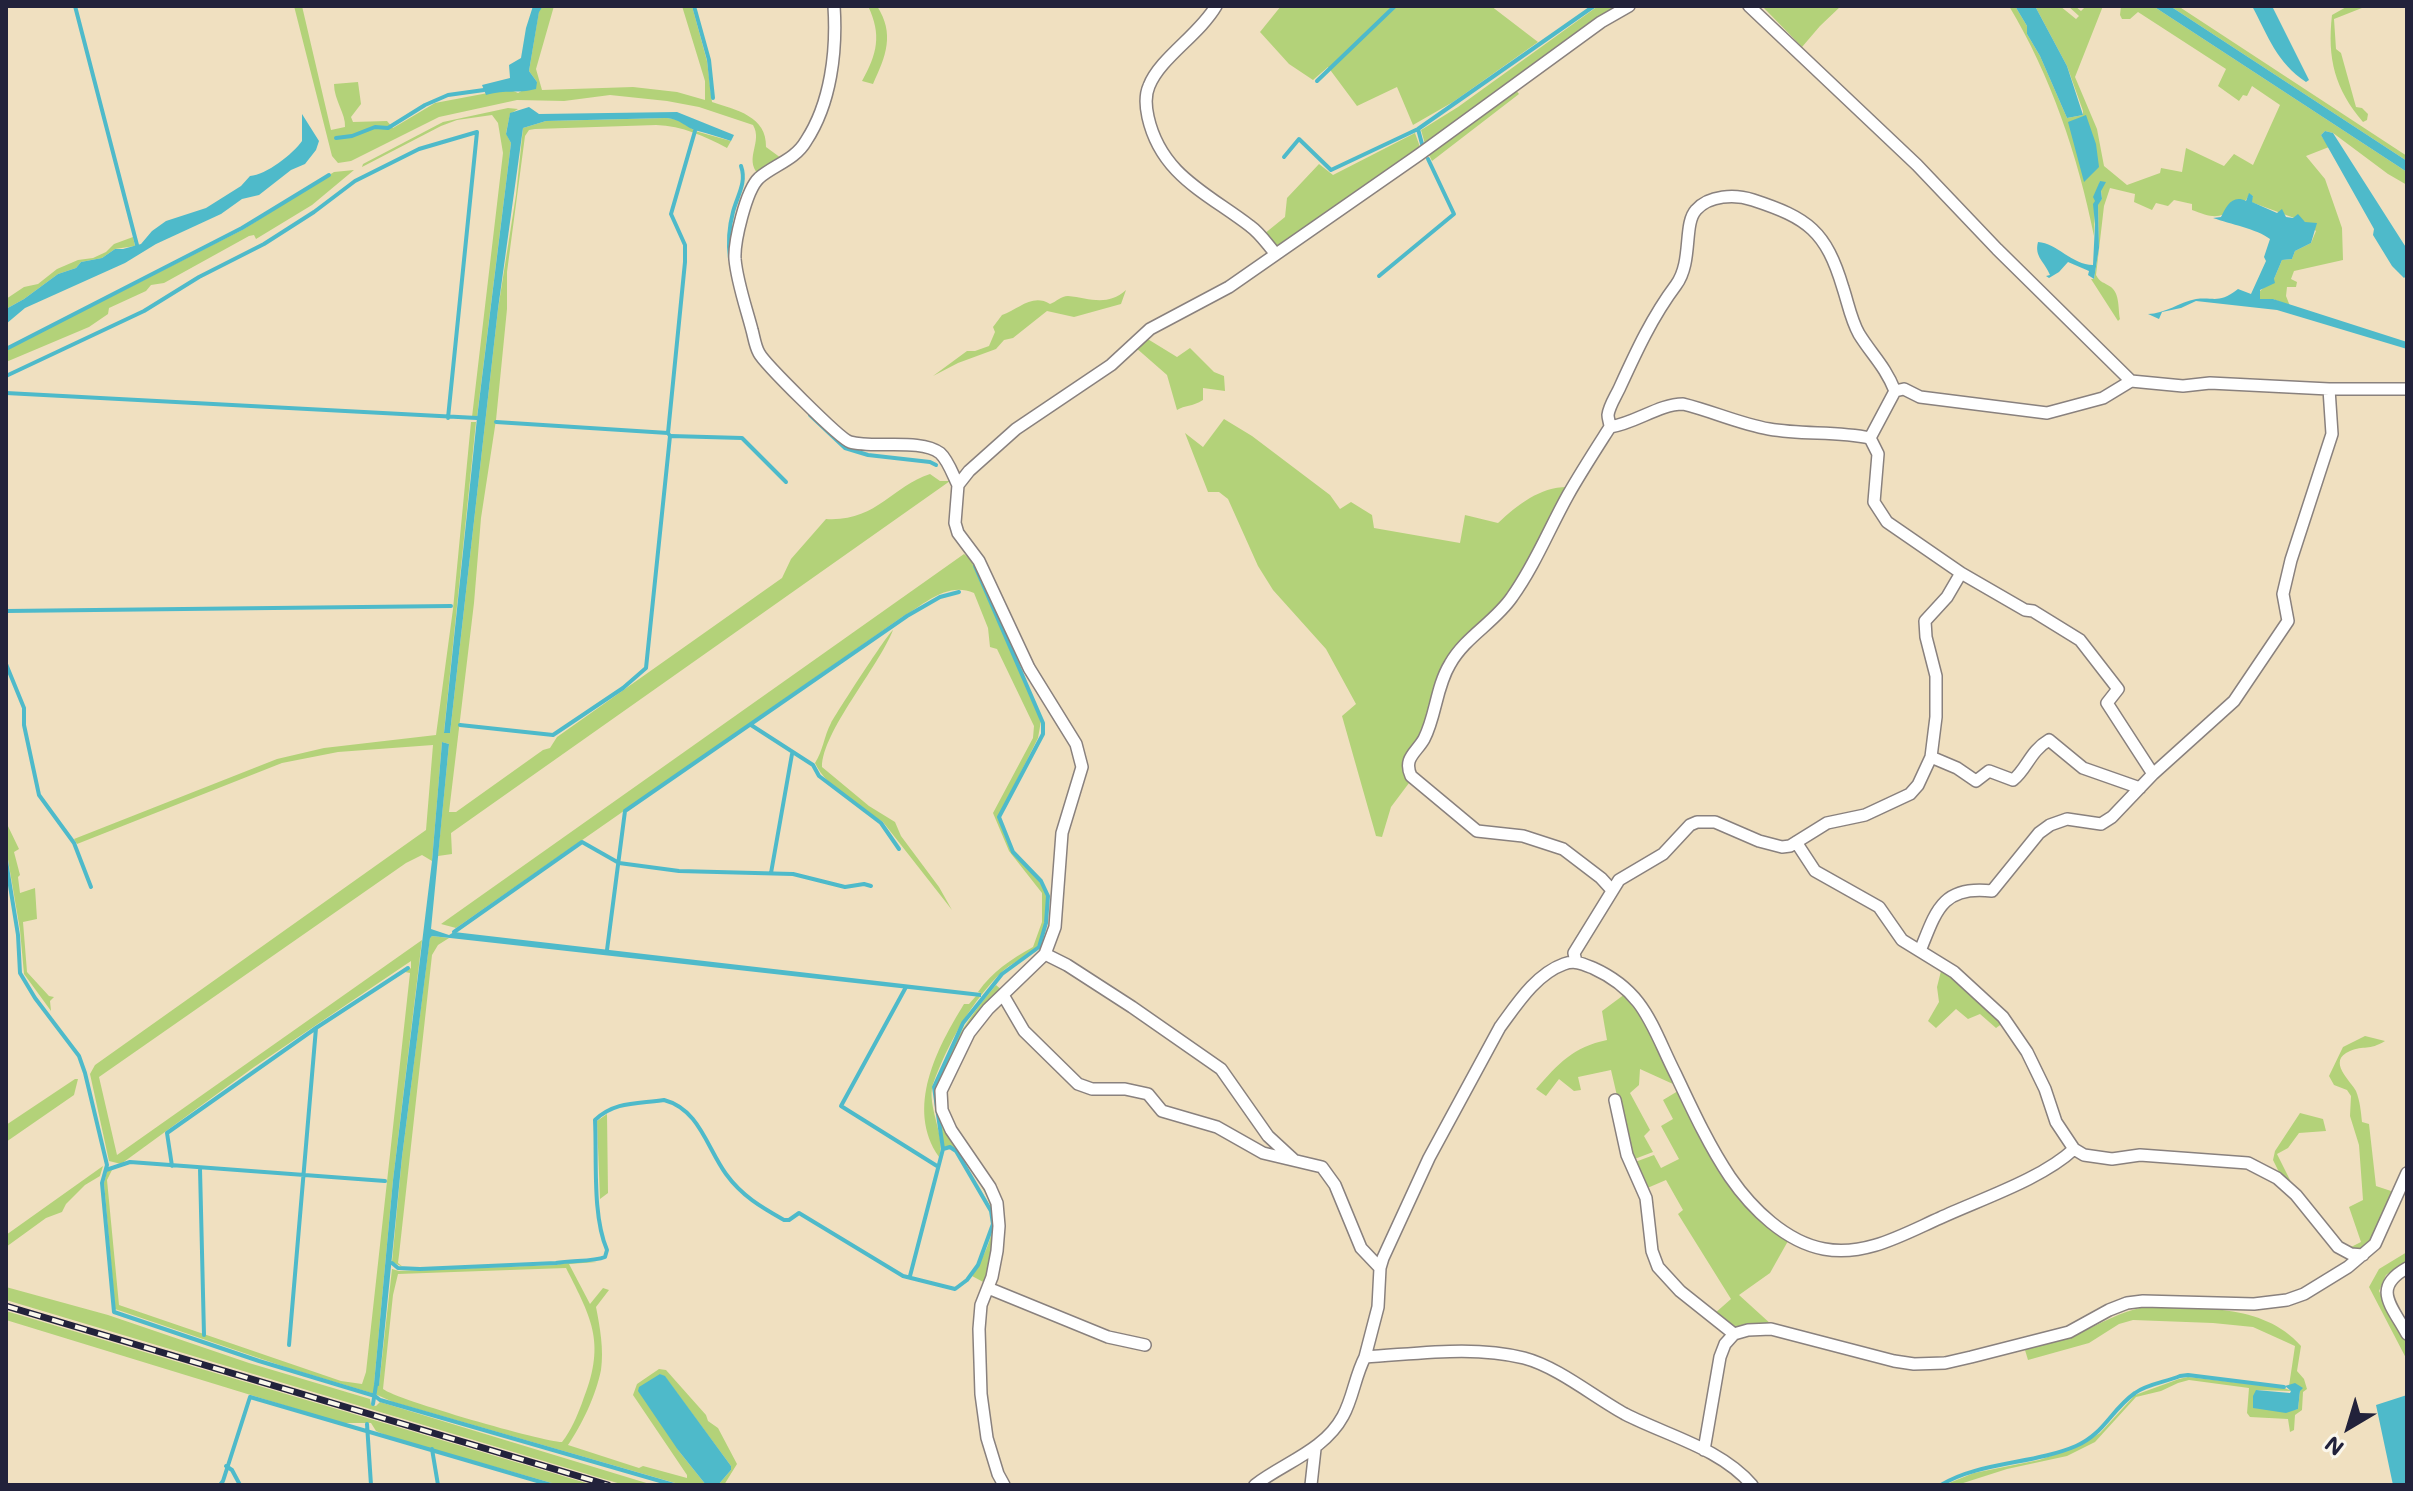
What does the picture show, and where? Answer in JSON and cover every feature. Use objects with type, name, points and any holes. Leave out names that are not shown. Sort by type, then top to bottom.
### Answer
[{"type":"street","points":[[834,6],[830,73],[815,125],[805,144],[790,159],[757,180],[746,199],[735,257],[746,309],[759,355],[845,441],[866,446],[924,447],[940,453],[958,485]]},
{"type":"street","points":[[1216,6],[1199,30],[1160,68],[1148,88],[1146,109],[1161,151],[1174,168],[1204,196],[1253,228],[1275,253]]},
{"type":"street","points":[[1004,1485],[987,1438],[981,1394],[979,1329],[981,1305],[997,1251],[997,1203],[990,1187],[951,1130],[942,1110],[941,1091],[969,1033],[988,1009],[1045,954],[1055,927],[1062,833],[1082,767],[1076,744],[1029,668],[979,561],[958,533],[955,523],[958,485],[969,471],[1016,429],[1111,365],[1150,329],[1229,287],[1420,154],[1601,22],[1629,6]]},
{"type":"street","points":[[1749,6],[1917,165],[2131,381]]},
{"type":"street","points":[[1611,889],[1563,849],[1523,836],[1477,831],[1411,776],[1407,767],[1410,757],[1423,740],[1450,664],[1459,651],[1512,599],[1567,496],[1610,427],[1608,413],[1634,357],[1658,309],[1679,281],[1688,254],[1690,221],[1694,211],[1715,198],[1745,197],[1797,217],[1817,233],[1839,272],[1860,335],[1887,370],[1895,391],[1870,438]]},
{"type":"street","points":[[1895,391],[1904,389],[1920,397],[2047,413],[2103,398],[2131,381],[2183,386],[2210,383],[2407,389]]},
{"type":"street","points":[[1920,951],[1938,908],[1965,890],[1992,891],[2039,833],[2050,825],[2067,819],[2101,824],[2112,817],[2153,774],[2234,701],[2288,621],[2283,594],[2291,560],[2332,434],[2329,389]]},
{"type":"street","points":[[1610,427],[1636,422],[1671,404],[1683,404],[1763,428],[1793,433],[1843,433],[1870,438]]},
{"type":"street","points":[[1870,438],[1878,454],[1874,502],[1887,522],[1961,573],[2080,640],[2118,689],[2107,703],[2153,774]]},
{"type":"street","points":[[1576,962],[1574,953],[1603,908],[1611,889],[1619,880],[1663,854],[1690,825],[1715,822],[1759,841],[1782,847],[1827,823],[1865,815],[1899,801],[1918,785],[1931,757],[1938,695],[1925,621],[1947,597],[1961,573]]},
{"type":"street","points":[[1931,757],[1957,768],[1976,781],[1989,771],[2013,780],[2027,760],[2049,740],[2083,768],[2140,788]]},
{"type":"street","points":[[1796,842],[1815,871],[1879,907],[1902,940],[1954,972],[2003,1017],[2027,1052],[2045,1089],[2056,1122],[2074,1149],[2084,1155],[2112,1159],[2140,1155],[2248,1163],[2277,1178],[2296,1195],[2338,1247],[2351,1254],[2363,1255]]},
{"type":"street","points":[[1045,954],[1119,998],[1221,1069],[1258,1123],[1294,1160]]},
{"type":"street","points":[[1255,1485],[1282,1466],[1315,1449],[1343,1416],[1365,1357],[1378,1307],[1380,1268],[1429,1158],[1500,1027],[1526,992],[1564,963],[1576,962],[1610,977],[1631,994],[1655,1026],[1674,1073],[1731,1178],[1766,1218],[1810,1246],[1840,1251],[1857,1250],[1892,1240],[2047,1170],[2074,1149]]},
{"type":"street","points":[[1003,995],[1024,1031],[1078,1084],[1092,1089],[1125,1089],[1148,1094],[1162,1111],[1217,1127],[1263,1153],[1312,1163],[1329,1174],[1361,1248],[1380,1268]]},
{"type":"street","points":[[1615,1100],[1627,1155],[1646,1198],[1652,1251],[1658,1267],[1680,1291],[1734,1334]]},
{"type":"street","points":[[1704,1450],[1720,1357],[1725,1344],[1734,1334],[1771,1329],[1894,1361],[1945,1363],[2069,1332],[2127,1303],[2254,1304],[2287,1300],[2319,1286],[2375,1244],[2407,1173]]},
{"type":"street","points":[[2407,1268],[2390,1280],[2386,1287],[2387,1297],[2407,1334]]},
{"type":"street","points":[[988,1288],[1108,1337],[1145,1345]]},
{"type":"street","points":[[1365,1357],[1466,1352],[1524,1358],[1626,1414],[1704,1450],[1744,1475],[1752,1485]]},
{"type":"street","points":[[1311,1485],[1315,1449]]},
{"type":"green space","points":[[294,6],[302,6],[331,130],[345,127],[334,84],[358,82],[361,104],[351,117],[353,122],[387,121],[393,128],[435,103],[509,89],[518,93],[537,82],[529,71],[539,11],[543,6],[554,6],[536,69],[542,90],[633,87],[677,92],[705,100],[705,81],[682,6],[692,6],[707,61],[712,102],[756,121],[765,136],[766,147],[781,158],[758,174],[753,162],[756,131],[753,125],[699,107],[610,95],[564,101],[517,100],[439,117],[351,161],[338,163],[332,156]]},
{"type":"green space","points":[[868,6],[877,6],[883,16],[887,36],[885,54],[873,84],[862,81],[876,44],[875,26]]},
{"type":"green space","points":[[1281,6],[1491,6],[1538,42],[1453,102],[1413,125],[1397,87],[1357,106],[1328,67],[1313,80],[1289,64],[1260,32]]},
{"type":"green space","points":[[1598,6],[1620,6],[1425,144],[1421,130]]},
{"type":"green space","points":[[1762,6],[1841,6],[1802,47]]},
{"type":"green space","points":[[2009,6],[2015,6],[2027,26],[2027,34],[2067,118],[2083,115],[2083,111],[2067,66],[2035,6],[2060,6],[2076,19],[2079,16],[2068,6],[2075,6],[2081,11],[2086,6],[2103,6],[2075,77],[2097,129],[2104,166],[2127,185],[2160,173],[2161,168],[2182,172],[2186,148],[2224,166],[2234,154],[2253,165],[2280,105],[2252,86],[2247,96],[2243,95],[2239,101],[2218,86],[2226,69],[2138,12],[2130,19],[2122,19],[2121,6],[2153,6],[2407,172],[2407,185],[2333,133],[2325,131],[2321,135],[2329,147],[2306,156],[2325,179],[2342,228],[2343,260],[2294,271],[2291,279],[2297,282],[2296,287],[2287,287],[2290,306],[2273,299],[2259,299],[2260,291],[2274,279],[2282,260],[2292,259],[2295,251],[2311,243],[2316,231],[2305,222],[2251,202],[2253,196],[2249,194],[2240,205],[2214,216],[2192,210],[2192,204],[2174,200],[2168,206],[2156,203],[2152,210],[2134,202],[2135,194],[2110,188],[2104,206],[2096,275],[2116,294],[2118,321],[2091,279],[2094,279],[2099,248],[2100,181],[2095,201],[2094,236],[2080,176],[2061,117],[2038,60]]},
{"type":"green space","points":[[2170,6],[2178,6],[2407,156],[2407,161]]},
{"type":"green space","points":[[2348,6],[2367,6],[2334,19],[2336,49],[2341,53],[2356,107],[2368,114],[2363,122],[2346,98],[2332,59],[2332,15]]},
{"type":"green space","points":[[1515,89],[1519,94],[1432,161],[1428,153]]},
{"type":"green space","points":[[508,108],[518,109],[510,114],[506,133],[511,143],[477,417],[472,417],[503,153],[498,123],[492,115],[457,120],[362,167],[443,122]]},
{"type":"green space","points":[[667,118],[680,120],[695,131],[731,141],[727,148],[693,132],[656,125],[535,129],[529,130],[525,136],[507,272],[507,309],[496,420],[481,518],[449,812],[456,812],[550,748],[557,737],[782,578],[791,559],[826,519],[871,510],[930,474],[940,481],[950,481],[451,833],[452,854],[438,856],[449,744],[442,742],[432,861],[422,855],[406,863],[99,1077],[117,1155],[422,940],[393,1180],[374,1384],[379,1385],[392,1269],[556,1265],[576,1260],[597,1262],[569,1264],[590,1304],[603,1288],[609,1290],[596,1307],[602,1347],[599,1380],[588,1409],[568,1445],[639,1468],[643,1466],[687,1478],[633,1395],[637,1384],[659,1369],[666,1370],[708,1421],[718,1428],[737,1464],[724,1485],[718,1485],[731,1466],[660,1374],[678,1450],[706,1485],[682,1485],[393,1402],[115,1309],[104,1183],[107,1171],[112,1170],[107,1180],[119,1305],[341,1381],[362,1384],[366,1372],[410,973],[405,972],[411,968],[411,961],[254,1067],[121,1164],[109,1161],[90,1074],[95,1065],[426,830],[433,745],[338,752],[282,763],[77,844],[74,839],[277,759],[324,748],[436,735],[453,609],[471,422],[476,422],[444,732],[450,733],[498,309],[523,128],[546,121]],"holes":[[[566,1268],[589,1318],[595,1348],[589,1382],[578,1413],[562,1442],[471,1420],[383,1389],[398,1274]]]},
{"type":"green space","points":[[1415,133],[1420,147],[1277,247],[1264,234],[1285,217],[1287,198],[1319,164],[1333,175]]},
{"type":"green space","points":[[354,170],[312,205],[256,239],[254,235],[249,236],[164,283],[151,285],[146,291],[109,308],[108,314],[89,327],[6,362],[6,350],[244,229],[334,172]]},
{"type":"green space","points":[[133,237],[135,246],[115,249],[102,258],[81,262],[76,268],[58,274],[6,309],[6,299],[24,287],[38,284],[57,269],[78,260],[93,258],[114,244]]},
{"type":"green space","points":[[1126,290],[1121,304],[1074,317],[1047,311],[1013,338],[1004,340],[996,349],[933,376],[967,351],[989,346],[995,332],[993,327],[1002,315],[1031,301],[1050,304],[1068,296],[1105,300]]},
{"type":"green space","points":[[1146,338],[1177,357],[1190,348],[1214,372],[1224,376],[1225,391],[1203,388],[1203,400],[1177,410],[1167,375],[1135,347]]},
{"type":"green space","points":[[1224,419],[1252,436],[1330,495],[1340,509],[1351,502],[1372,515],[1374,528],[1460,543],[1465,515],[1498,523],[1538,494],[1567,487],[1508,599],[1470,635],[1431,708],[1407,776],[1409,783],[1391,807],[1382,837],[1376,836],[1342,716],[1356,704],[1326,649],[1273,590],[1258,566],[1228,499],[1219,492],[1208,492],[1185,433],[1203,447]]},
{"type":"green space","points":[[964,554],[971,560],[1041,721],[1038,738],[998,818],[1013,852],[1044,890],[1047,908],[1045,927],[1036,948],[1004,970],[981,995],[978,992],[996,972],[1033,947],[1042,922],[1042,893],[1009,851],[993,813],[1033,738],[1034,726],[997,649],[990,647],[988,628],[974,593],[964,590],[945,592],[902,617],[456,928],[441,924]]},
{"type":"green space","points":[[893,630],[831,736],[822,767],[869,806],[895,822],[901,836],[952,910],[883,822],[836,789],[815,763],[831,723]]},
{"type":"green space","points":[[6,822],[19,849],[14,852],[20,875],[20,893],[35,888],[37,919],[23,922],[27,972],[49,996],[54,997],[50,1001],[51,1011],[24,974],[6,848]]},
{"type":"green space","points":[[432,936],[449,938],[438,945],[432,955],[398,1263],[403,1267],[392,1262],[402,1157]]},
{"type":"green space","points":[[1942,967],[2003,1023],[1996,1028],[1980,1014],[1968,1019],[1956,1009],[1936,1028],[1928,1021],[1939,1002],[1937,987]]},
{"type":"green space","points":[[996,985],[1003,991],[990,1002],[939,1097],[987,1187],[997,1218],[987,1284],[972,1276],[990,1239],[992,1211],[980,1183],[958,1149],[944,1147],[935,1091],[950,1050]]},
{"type":"green space","points":[[1625,994],[1646,1026],[1673,1084],[1640,1069],[1639,1085],[1630,1093],[1650,1130],[1644,1136],[1653,1152],[1632,1160],[1611,1070],[1578,1077],[1581,1090],[1574,1091],[1559,1079],[1546,1096],[1536,1089],[1567,1057],[1607,1040],[1602,1011]]},
{"type":"green space","points":[[981,996],[962,1023],[933,1084],[932,1102],[941,1150],[939,1157],[929,1138],[925,1119],[929,1079],[935,1059],[964,1004]]},
{"type":"green space","points":[[2365,1036],[2385,1041],[2350,1051],[2343,1055],[2340,1065],[2356,1091],[2362,1122],[2369,1124],[2376,1186],[2394,1192],[2369,1245],[2360,1250],[2347,1249],[2361,1242],[2349,1207],[2363,1200],[2359,1145],[2350,1116],[2351,1096],[2347,1090],[2334,1085],[2329,1076],[2343,1047]]},
{"type":"green space","points":[[78,1079],[74,1095],[6,1142],[6,1125]]},
{"type":"green space","points":[[1678,1091],[1736,1194],[1751,1212],[1788,1241],[1770,1273],[1739,1295],[1772,1325],[1735,1330],[1714,1314],[1731,1299],[1678,1214],[1683,1210],[1666,1180],[1645,1189],[1635,1162],[1654,1155],[1661,1168],[1679,1159],[1661,1126],[1673,1119],[1663,1100]]},
{"type":"green space","points":[[2300,1113],[2323,1119],[2326,1131],[2299,1133],[2288,1148],[2277,1154],[2292,1184],[2279,1172],[2273,1160],[2275,1151]]},
{"type":"green space","points":[[607,1114],[608,1193],[600,1199],[597,1121]]},
{"type":"green space","points":[[103,1166],[100,1176],[85,1185],[62,1212],[46,1218],[6,1247],[6,1235]]},
{"type":"green space","points":[[2407,1252],[2407,1261],[2386,1275],[2379,1291],[2407,1344],[2407,1360],[2369,1287],[2379,1269]]},
{"type":"green space","points":[[6,1287],[108,1315],[249,1363],[370,1399],[371,1405],[376,1406],[380,1402],[653,1485],[624,1485],[6,1300]]},
{"type":"green space","points":[[2144,1307],[2228,1311],[2268,1322],[2285,1332],[2301,1346],[2297,1371],[2307,1389],[2303,1392],[2302,1410],[2295,1415],[2294,1430],[2290,1432],[2288,1419],[2250,1417],[2247,1413],[2249,1388],[2189,1380],[2136,1397],[2095,1442],[2067,1456],[2007,1469],[1957,1485],[1944,1485],[1974,1473],[2039,1460],[2077,1447],[2100,1433],[2135,1395],[2188,1377],[2284,1388],[2292,1391],[2256,1390],[2292,1410],[2298,1409],[2300,1391],[2289,1386],[2295,1346],[2253,1327],[2133,1320],[2119,1324],[2089,1343],[2028,1360],[2025,1350],[2074,1336]]},
{"type":"green space","points":[[6,1311],[593,1485],[559,1485],[392,1438],[376,1431],[371,1423],[342,1423],[6,1320]]},
{"type":"water","points":[[533,6],[543,6],[539,12],[529,71],[537,82],[536,89],[486,95],[482,85],[510,78],[509,65],[521,58]]},
{"type":"water","points":[[2015,6],[2035,6],[2067,66],[2083,115],[2067,118],[2027,34],[2027,26]]},
{"type":"water","points":[[2153,6],[2170,6],[2407,161],[2407,172]]},
{"type":"water","points":[[2252,6],[2272,6],[2309,80],[2306,82],[2296,75],[2280,58]]},
{"type":"water","points":[[529,107],[539,114],[677,112],[734,135],[731,141],[667,118],[546,121],[523,128],[498,309],[450,733],[444,733],[477,418],[511,143],[506,134],[510,113]]},
{"type":"water","points":[[302,114],[319,141],[305,164],[291,170],[259,195],[242,199],[221,214],[156,244],[125,263],[25,308],[6,324],[6,309],[58,274],[76,268],[81,262],[102,258],[115,249],[141,244],[166,221],[206,208],[241,186],[250,176],[279,163],[302,141]]},
{"type":"water","points":[[2086,115],[2096,144],[2099,167],[2084,182],[2068,122]]},
{"type":"water","points":[[2325,131],[2333,133],[2407,249],[2407,275],[2404,278],[2392,266],[2373,235],[2374,229],[2321,135]]},
{"type":"water","points":[[2100,181],[2106,182],[2098,205],[2099,248],[2094,279],[2088,275],[2089,271],[2068,262],[2049,278],[2037,252],[2038,242],[2052,246],[2078,262],[2093,265],[2093,197]]},
{"type":"water","points":[[2249,193],[2253,196],[2252,202],[2277,213],[2282,209],[2286,217],[2293,218],[2298,214],[2305,222],[2317,223],[2311,243],[2295,251],[2292,259],[2282,260],[2275,283],[2260,290],[2260,299],[2273,299],[2407,342],[2407,349],[2277,310],[2196,301],[2162,312],[2159,319],[2148,314],[2196,299],[2221,298],[2238,289],[2251,294],[2266,261],[2264,257],[2270,239],[2213,218],[2221,217],[2233,200],[2246,201]]},
{"type":"water","points":[[442,742],[449,744],[431,929],[449,935],[454,932],[981,993],[981,997],[432,936],[402,1157],[379,1386],[374,1384],[393,1180],[432,861]]},
{"type":"water","points":[[660,1374],[665,1376],[731,1466],[718,1485],[706,1485],[638,1391],[639,1387]]},
{"type":"water","points":[[2295,1383],[2303,1388],[2298,1409],[2286,1413],[2253,1408],[2256,1390],[2290,1393],[2285,1386]]},
{"type":"water","points":[[2407,1395],[2407,1485],[2393,1485],[2376,1405]]},
{"type":"waterway","points":[[75,6],[137,245]]},
{"type":"waterway","points":[[694,6],[709,60],[713,98]]},
{"type":"waterway","points":[[1317,81],[1395,6]]},
{"type":"waterway","points":[[1284,157],[1299,139],[1331,170],[1418,129],[1594,6]]},
{"type":"waterway","points":[[336,138],[352,136],[375,127],[388,128],[448,95],[484,90]]},
{"type":"waterway","points":[[1418,129],[1422,144]]},
{"type":"waterway","points":[[668,433],[685,262],[685,245],[671,214],[695,131]]},
{"type":"waterway","points":[[6,376],[144,311],[199,277],[264,244],[355,181],[419,149],[477,132],[448,418]]},
{"type":"waterway","points":[[1379,276],[1454,214],[1428,159]]},
{"type":"waterway","points":[[730,259],[730,230],[742,184],[741,166]]},
{"type":"waterway","points":[[6,349],[242,228],[329,175]]},
{"type":"waterway","points":[[6,393],[477,418]]},
{"type":"waterway","points":[[810,415],[845,448],[868,455],[936,465]]},
{"type":"waterway","points":[[460,725],[553,735],[623,688],[646,668],[670,436],[668,433],[496,422]]},
{"type":"waterway","points":[[671,436],[742,438],[786,482]]},
{"type":"waterway","points":[[910,1276],[943,1149],[934,1087],[963,1023],[1002,974],[1039,947],[1046,923],[1048,896],[1041,881],[1013,852],[999,817],[1043,734],[1043,723],[975,566]]},
{"type":"waterway","points":[[607,950],[625,811],[907,616],[940,597],[959,592]]},
{"type":"waterway","points":[[6,611],[451,606]]},
{"type":"waterway","points":[[6,664],[24,708],[24,725],[39,795],[74,843],[91,887]]},
{"type":"waterway","points":[[751,725],[813,765],[819,776],[881,823],[899,849]]},
{"type":"waterway","points":[[771,873],[792,754]]},
{"type":"waterway","points":[[454,932],[582,842],[619,863],[679,871],[793,874],[845,887],[871,886]]},
{"type":"waterway","points":[[6,861],[18,935],[20,973],[79,1056],[85,1073],[107,1165],[102,1183],[114,1312],[380,1400],[674,1485]]},
{"type":"waterway","points":[[172,1166],[167,1133],[316,1028],[408,968]]},
{"type":"waterway","points":[[906,987],[841,1106],[937,1166]]},
{"type":"waterway","points":[[289,1345],[316,1028]]},
{"type":"waterway","points":[[392,1263],[398,1268],[420,1269],[556,1263],[605,1257],[607,1250],[597,1204],[595,1120],[619,1106],[664,1100],[686,1112],[726,1174],[760,1206],[784,1220],[799,1213],[903,1276],[955,1289],[967,1280],[978,1265],[993,1224],[991,1211],[956,1151],[950,1147],[943,1149]]},
{"type":"waterway","points":[[106,1170],[130,1162],[385,1181]]},
{"type":"waterway","points":[[200,1169],[204,1335]]},
{"type":"waterway","points":[[1941,1485],[1989,1467],[2076,1446],[2094,1435],[2135,1393],[2180,1376],[2284,1387]]},
{"type":"waterway","points":[[373,1404],[376,1385]]},
{"type":"waterway","points":[[220,1485],[250,1397],[551,1485]]},
{"type":"waterway","points":[[367,1424],[371,1485]]},
{"type":"waterway","points":[[432,1449],[438,1485]]},
{"type":"waterway","points":[[226,1466],[232,1470],[240,1485]]},
{"type":"railway","points":[[6,1306],[608,1485]]}]
